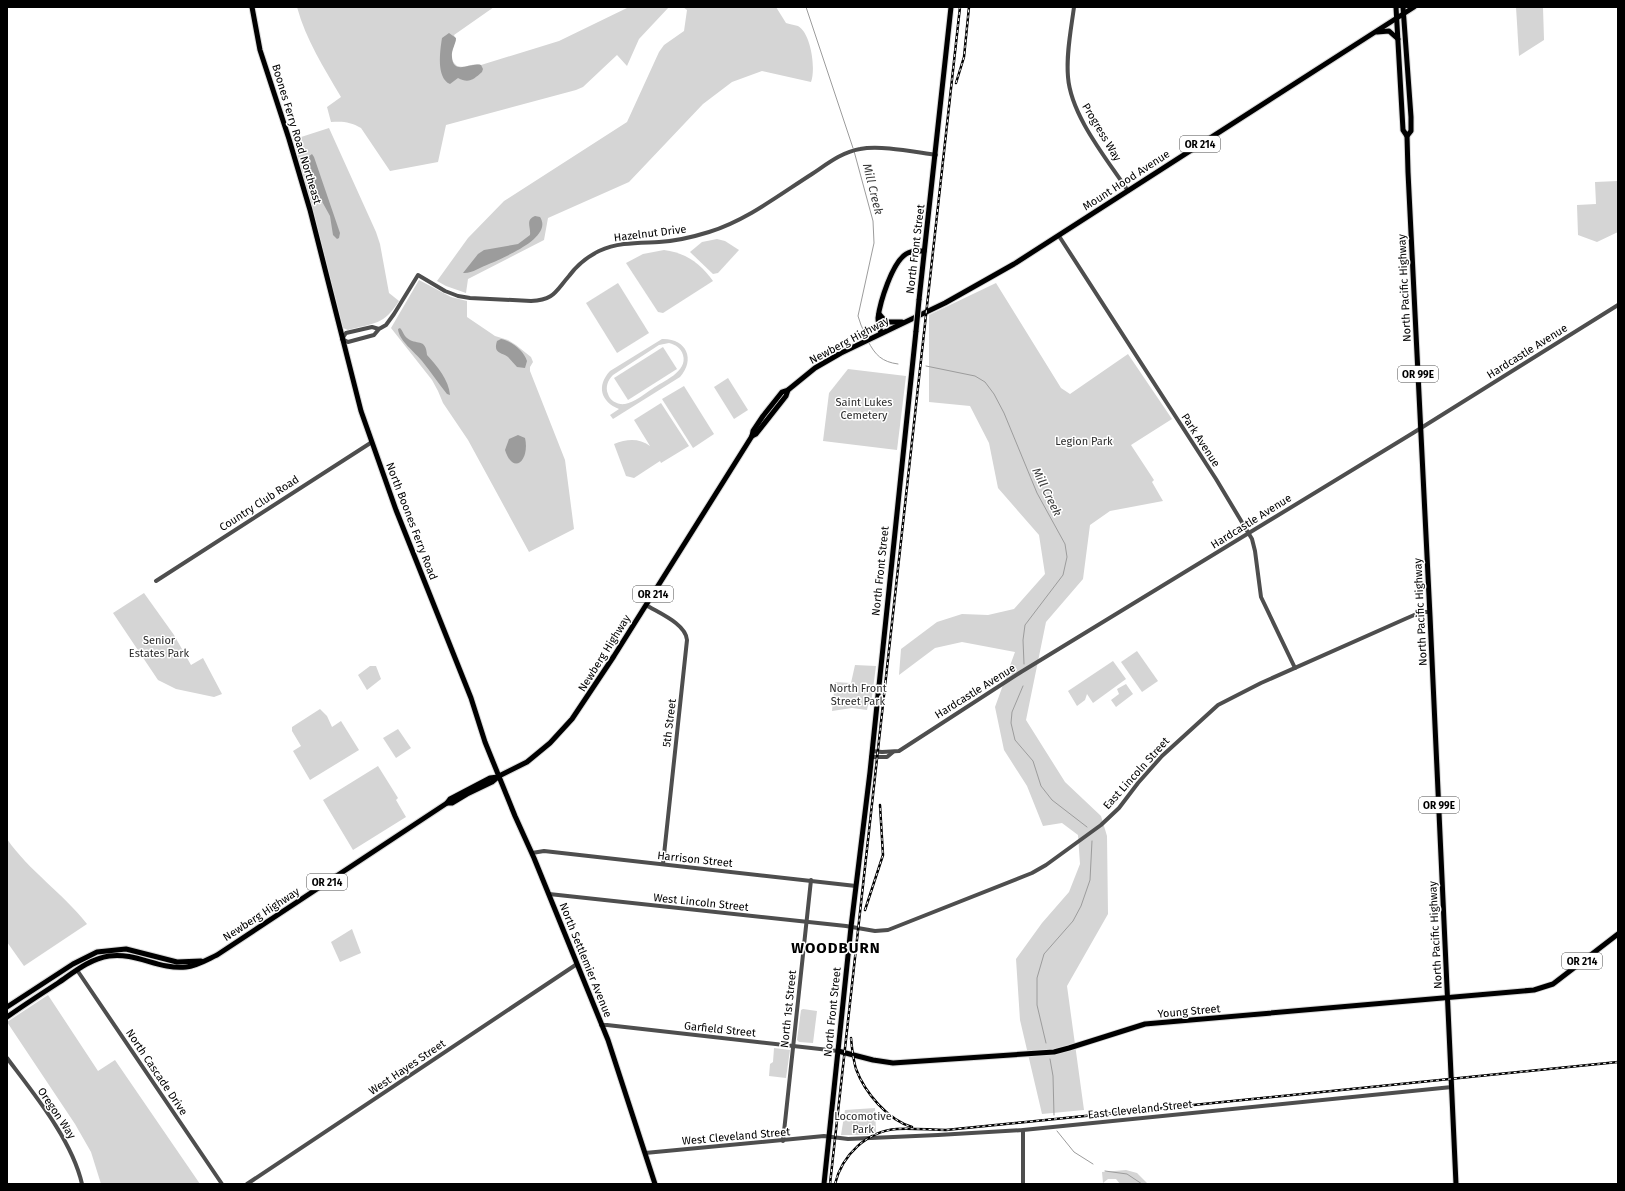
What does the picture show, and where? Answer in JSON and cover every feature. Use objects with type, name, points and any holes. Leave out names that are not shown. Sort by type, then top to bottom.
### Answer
[{"type":"main road","name":"Boones Ferry Road Northeast","points":[[252,7],[260,50],[293,151],[324,268]]},
{"type":"main road","name":"North Front Street","points":[[824,1184],[951,7]]},
{"type":"main road","name":"North Pacific Highway","points":[[1396,7],[1403,130],[1407,136],[1452,1087]]},
{"type":"main road","name":"North Pacific Highway","points":[[1403,7],[1411,117],[1411,131],[1407,136]]},
{"type":"main road","name":"Mount Hood Avenue","points":[[923,314],[981,284],[1059,236],[1414,7]]},
{"type":"main road","points":[[1374,33],[1389,31],[1398,39]]},
{"type":"main road","points":[[881,333],[878,323],[879,314],[892,272],[897,264],[909,253],[924,251]]},
{"type":"main road","name":"North Boones Ferry Road","points":[[324,268],[358,401],[372,442],[396,510],[471,698],[481,730],[499,776]]},
{"type":"main road","points":[[879,314],[886,322],[908,321]]},
{"type":"main road","name":"Newberg Highway","points":[[7,1017],[77,970],[100,958],[114,956],[132,957],[168,967],[178,968],[192,966],[206,960],[230,946],[447,803],[450,799],[490,778],[499,776],[532,758],[566,726],[592,691],[752,436],[756,434],[786,396],[788,390],[809,372],[829,359],[923,314]]},
{"type":"main road","name":"North Settlemier Avenue","points":[[499,776],[549,894],[613,1056],[655,1184]]},
{"type":"main road","name":"Young Street","points":[[838,1051],[880,1062],[893,1063],[1043,1053],[1069,1048],[1142,1025],[1530,991],[1546,987],[1556,982],[1618,934]]},
{"type":"main road","name":"Newberg Highway","points":[[7,1007],[87,956],[106,950],[126,949],[177,962],[206,960]]},
{"type":"main road","name":"Newberg Highway","points":[[77,970],[76,967],[79,964],[106,950]]},
{"type":"main road","name":"OR 99E","points":[[1452,1087],[1456,1184]]},
{"type":"street","name":"Progress Way","points":[[1074,7],[1068,67],[1071,96],[1083,122],[1128,191]]},
{"type":"street","name":"Hazelnut Drive","points":[[378,330],[386,325],[391,319],[418,275],[445,291],[462,297],[531,301],[545,300],[556,292],[568,276],[581,263],[601,250],[627,243],[660,242],[688,238],[724,227],[749,214],[830,162],[850,151],[872,148],[936,154]]},
{"type":"street","name":"Park Avenue","points":[[1059,236],[1216,479],[1249,533],[1255,547],[1261,597],[1295,668]]},
{"type":"street","name":"Hardcastle Avenue","points":[[871,754],[899,751],[1009,680],[1421,428],[1618,304]]},
{"type":"street","points":[[372,327],[378,330],[374,335],[348,342],[342,338],[346,333],[372,327]]},
{"type":"street","name":"Country Club Road","points":[[156,581],[372,442]]},
{"type":"street","name":"5th Street","points":[[646,605],[681,626],[686,632],[687,640],[663,864]]},
{"type":"street","name":"East Lincoln Street","points":[[851,927],[875,931],[886,931],[1042,868],[1101,825],[1118,808],[1157,761],[1212,709],[1246,690],[1416,614],[1430,612]]},
{"type":"street","name":"Harrison Street","points":[[532,853],[544,851],[856,886]]},
{"type":"street","name":"North 1st Street","points":[[783,1141],[811,880]]},
{"type":"street","name":"West Lincoln Street","points":[[549,894],[851,927]]},
{"type":"street","name":"West Hayes Street","points":[[247,1184],[577,964]]},
{"type":"street","name":"North Cascade Drive","points":[[77,970],[222,1184]]},
{"type":"street","name":"Garfield Street","points":[[601,1025],[838,1051]]},
{"type":"street","name":"Oregon Way","points":[[7,1058],[66,1142],[82,1184]]},
{"type":"street","name":"East Cleveland Street","points":[[829,1137],[848,1139],[938,1136],[1023,1130],[1452,1087]]},
{"type":"street","points":[[1023,1130],[1023,1184]]},
{"type":"street","name":"West Cleveland Street","points":[[645,1153],[829,1137]]},
{"type":"green space","points":[[297,7],[494,7],[454,35],[456,40],[452,50],[452,60],[457,66],[460,67],[475,64],[481,65],[559,41],[629,7],[669,7],[639,39],[627,66],[617,55],[583,87],[576,90],[446,125],[438,162],[390,171],[361,128],[347,122],[331,122],[327,107],[341,97],[310,42]]},
{"type":"green space","points":[[683,7],[776,7],[786,23],[798,26],[806,36],[813,60],[811,82],[762,71],[732,82],[703,104],[629,182],[548,218],[544,240],[468,279],[466,293],[437,281],[468,238],[504,201],[627,122],[659,52],[664,45],[684,31],[687,10]]},
{"type":"green space","points":[[1516,7],[1543,7],[1544,40],[1519,56]]},
{"type":"green space","points":[[329,128],[376,232],[380,244],[389,293],[399,301],[388,315],[378,322],[348,330],[343,328],[295,145],[295,141],[298,138]]},
{"type":"green space","points":[[1618,181],[1618,232],[1597,242],[1578,235],[1577,205],[1596,204],[1595,182]]},
{"type":"green space","points":[[717,239],[725,241],[739,250],[718,273],[713,274],[690,252],[702,242]]},
{"type":"green space","points":[[664,250],[686,256],[698,264],[713,281],[663,313],[658,312],[626,263],[643,254]]},
{"type":"green space","points":[[419,280],[451,297],[467,301],[467,317],[495,336],[508,340],[516,345],[531,357],[533,362],[530,367],[530,371],[565,460],[574,529],[529,552],[468,440],[443,403],[432,380],[391,328]]},
{"type":"green space","points":[[618,283],[649,333],[617,353],[586,303]]},
{"type":"green space","name":"Legion Park","points":[[996,283],[1061,388],[1070,394],[1128,354],[1172,419],[1131,445],[1154,480],[1152,482],[1163,501],[1110,511],[1090,525],[1083,579],[1046,622],[1026,720],[1065,782],[1101,816],[1107,836],[1108,914],[1067,986],[1084,1110],[1042,1114],[1020,1020],[1016,959],[1042,923],[1069,892],[1080,864],[1078,835],[1062,823],[1043,826],[1027,786],[1004,750],[995,707],[1015,652],[962,642],[935,648],[899,675],[901,649],[937,622],[962,614],[988,615],[1014,609],[1045,574],[1039,535],[998,488],[989,443],[970,406],[929,402],[929,315]]},
{"type":"green space","points":[[662,339],[677,342],[686,351],[688,357],[685,370],[680,377],[613,419],[610,415],[619,409],[608,402],[602,393],[603,382],[610,371]],"holes":[[[669,343],[680,349],[684,361],[682,366],[674,375],[632,402],[620,404],[611,399],[607,391],[607,386],[608,381],[613,375],[659,345]]]},
{"type":"green space","points":[[663,347],[677,369],[628,400],[614,378]]},
{"type":"green space","name":"Saint Lukes Cemetery","points":[[848,369],[906,376],[897,450],[823,441],[829,393]]},
{"type":"green space","points":[[728,378],[748,410],[734,419],[714,387]]},
{"type":"green space","points":[[684,386],[714,434],[693,448],[662,399]]},
{"type":"green space","points":[[661,403],[689,446],[661,463],[660,461],[634,478],[626,476],[614,444],[633,440],[646,443],[650,446],[634,420]]},
{"type":"green space","name":"Senior Estates Park","points":[[144,593],[174,635],[191,665],[203,658],[222,694],[214,697],[176,689],[158,680],[113,613]]},
{"type":"green space","points":[[1137,651],[1158,681],[1142,692],[1121,662]]},
{"type":"green space","points":[[1113,661],[1126,679],[1093,703],[1087,694],[1085,700],[1077,706],[1068,691]]},
{"type":"green space","name":"North Front Street Park","points":[[855,665],[876,666],[871,704],[868,705],[867,710],[852,708],[832,711],[835,682],[851,683]]},
{"type":"green space","points":[[370,666],[376,666],[381,679],[367,690],[358,675]]},
{"type":"green space","points":[[1126,684],[1133,694],[1116,707],[1111,700],[1119,694],[1117,689]]},
{"type":"green space","points":[[320,709],[327,716],[332,727],[341,721],[359,750],[310,780],[293,751],[301,746],[292,731],[292,727]]},
{"type":"green space","points":[[398,729],[411,748],[396,758],[383,738]]},
{"type":"green space","points":[[378,766],[398,798],[396,800],[406,817],[353,850],[323,800]]},
{"type":"green space","points":[[7,839],[25,861],[78,913],[87,924],[24,966],[7,942]]},
{"type":"green space","points":[[352,929],[361,953],[340,962],[331,942]]},
{"type":"green space","points":[[48,995],[98,1071],[115,1060],[200,1184],[101,1184],[91,1152],[75,1124],[7,1022]]},
{"type":"green space","points":[[801,1010],[817,1011],[813,1043],[799,1042],[797,1040]]},
{"type":"green space","points":[[774,1048],[790,1050],[786,1078],[769,1076],[770,1064],[773,1062]]},
{"type":"green space","name":"Locomotive Park","points":[[875,1108],[876,1132],[868,1135],[841,1135],[845,1110]]},
{"type":"green space","points":[[1126,1170],[1137,1173],[1148,1184],[1120,1184],[1116,1179],[1108,1179],[1103,1183],[1102,1172]]},
{"type":"shaded area","points":[[449,33],[456,38],[452,54],[453,63],[456,66],[463,67],[481,65],[483,69],[482,72],[474,79],[465,81],[458,78],[450,84],[443,76],[440,64],[440,50],[442,38]]},
{"type":"shaded area","points":[[312,154],[340,233],[339,238],[337,239],[333,235],[330,216],[319,196],[307,162],[308,157]]},
{"type":"shaded area","points":[[535,216],[540,217],[542,225],[540,232],[533,240],[515,252],[473,271],[463,273],[478,254],[484,250],[518,244],[530,235],[529,222]]},
{"type":"shaded area","points":[[400,328],[407,338],[425,346],[427,355],[445,379],[450,395],[447,394],[422,361],[401,338],[398,329]]},
{"type":"shaded area","points":[[501,339],[513,344],[520,350],[527,361],[525,368],[517,367],[508,357],[498,352],[496,345],[497,341]]},
{"type":"shaded area","points":[[518,435],[525,438],[526,446],[523,458],[517,464],[509,458],[505,450],[509,439]]},
{"type":"waterway","name":"Mill Creek","points":[[806,7],[853,148]]},
{"type":"waterway","name":"Mill Creek","points":[[854,151],[873,221],[874,243],[858,316],[867,338]]},
{"type":"waterway","name":"Mill Creek","points":[[868,341],[876,354],[883,360],[898,364]]},
{"type":"waterway","name":"Mill Creek","points":[[926,366],[975,376],[985,382],[994,394],[1004,413],[1037,493],[1065,544],[1067,557],[1063,575],[1025,625],[1023,640],[1024,664]]},
{"type":"waterway","name":"Mill Creek","points":[[1023,686],[1012,712],[1011,723],[1015,740],[1033,761],[1041,786],[1052,800],[1087,827]]},
{"type":"waterway","name":"Mill Creek","points":[[1046,1043],[1037,1005],[1037,978],[1044,954],[1073,921],[1081,906],[1090,880],[1092,841]]},
{"type":"waterway","name":"Mill Creek","points":[[1050,1059],[1053,1076],[1054,1115]]},
{"type":"waterway","name":"Mill Creek","points":[[1057,1131],[1074,1152],[1093,1164]]},
{"type":"waterway","name":"Mill Creek","points":[[1105,1171],[1127,1174],[1142,1184]]},
{"type":"railway","points":[[830,1184],[960,7]]},
{"type":"railway","points":[[956,83],[964,57],[969,7]]},
{"type":"railway","points":[[865,910],[883,855],[880,805]]},
{"type":"railway","points":[[851,1038],[853,1058],[856,1069],[871,1096],[886,1112],[912,1127]]},
{"type":"railway","points":[[835,1184],[843,1163],[857,1146],[876,1134],[897,1129],[946,1130],[1618,1062]]},
{"type":"district","name":"WOODBURN","points":[[836,948]]}]
